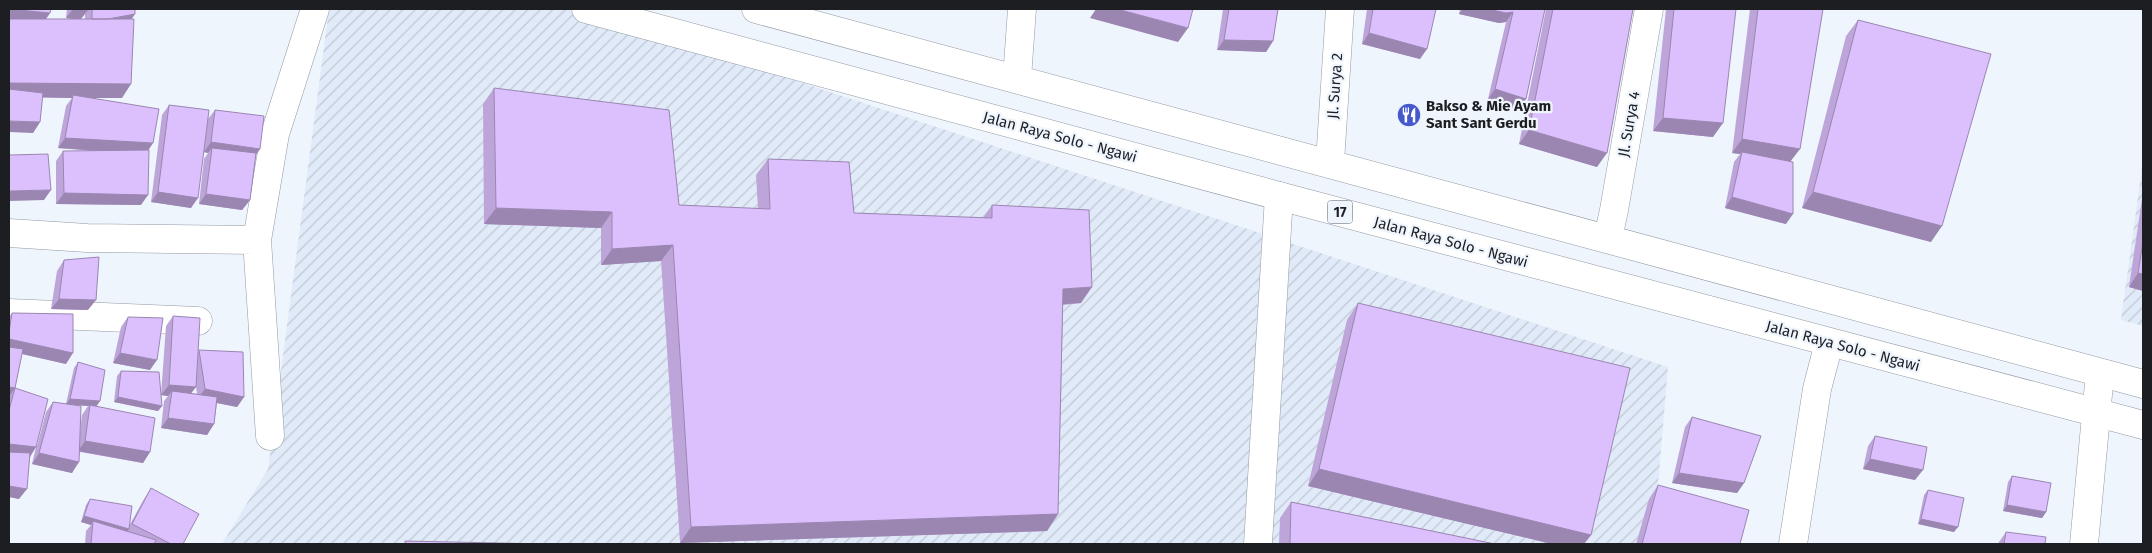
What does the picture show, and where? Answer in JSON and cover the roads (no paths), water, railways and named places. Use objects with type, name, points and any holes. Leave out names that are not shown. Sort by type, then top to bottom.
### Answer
[{"type":"main road","points":[[270,436],[257,240],[275,134],[315,9]]},
{"type":"main road","name":"Jalan Raya Solo - Ngawi","points":[[586,9],[1829,343],[2143,425]]},
{"type":"main road","points":[[756,9],[1330,162],[2143,384]]},
{"type":"main road","points":[[1017,78],[1022,9]]},
{"type":"main road","name":"Jl. Surya 2","points":[[1330,162],[1340,9]]},
{"type":"main road","name":"Jl. Surya 4","points":[[1608,238],[1649,9]]},
{"type":"main road","points":[[1258,544],[1279,196]]},
{"type":"main road","points":[[9,233],[87,238],[257,240]]},
{"type":"main road","points":[[9,313],[198,321]]},
{"type":"main road","points":[[1793,544],[1817,389],[1829,343]]},
{"type":"main road","points":[[2084,544],[2100,373]]},
{"type":"place","name":"Bakso & Mie Ayam Sant Sant Gerdu","points":[[1409,115]]}]
